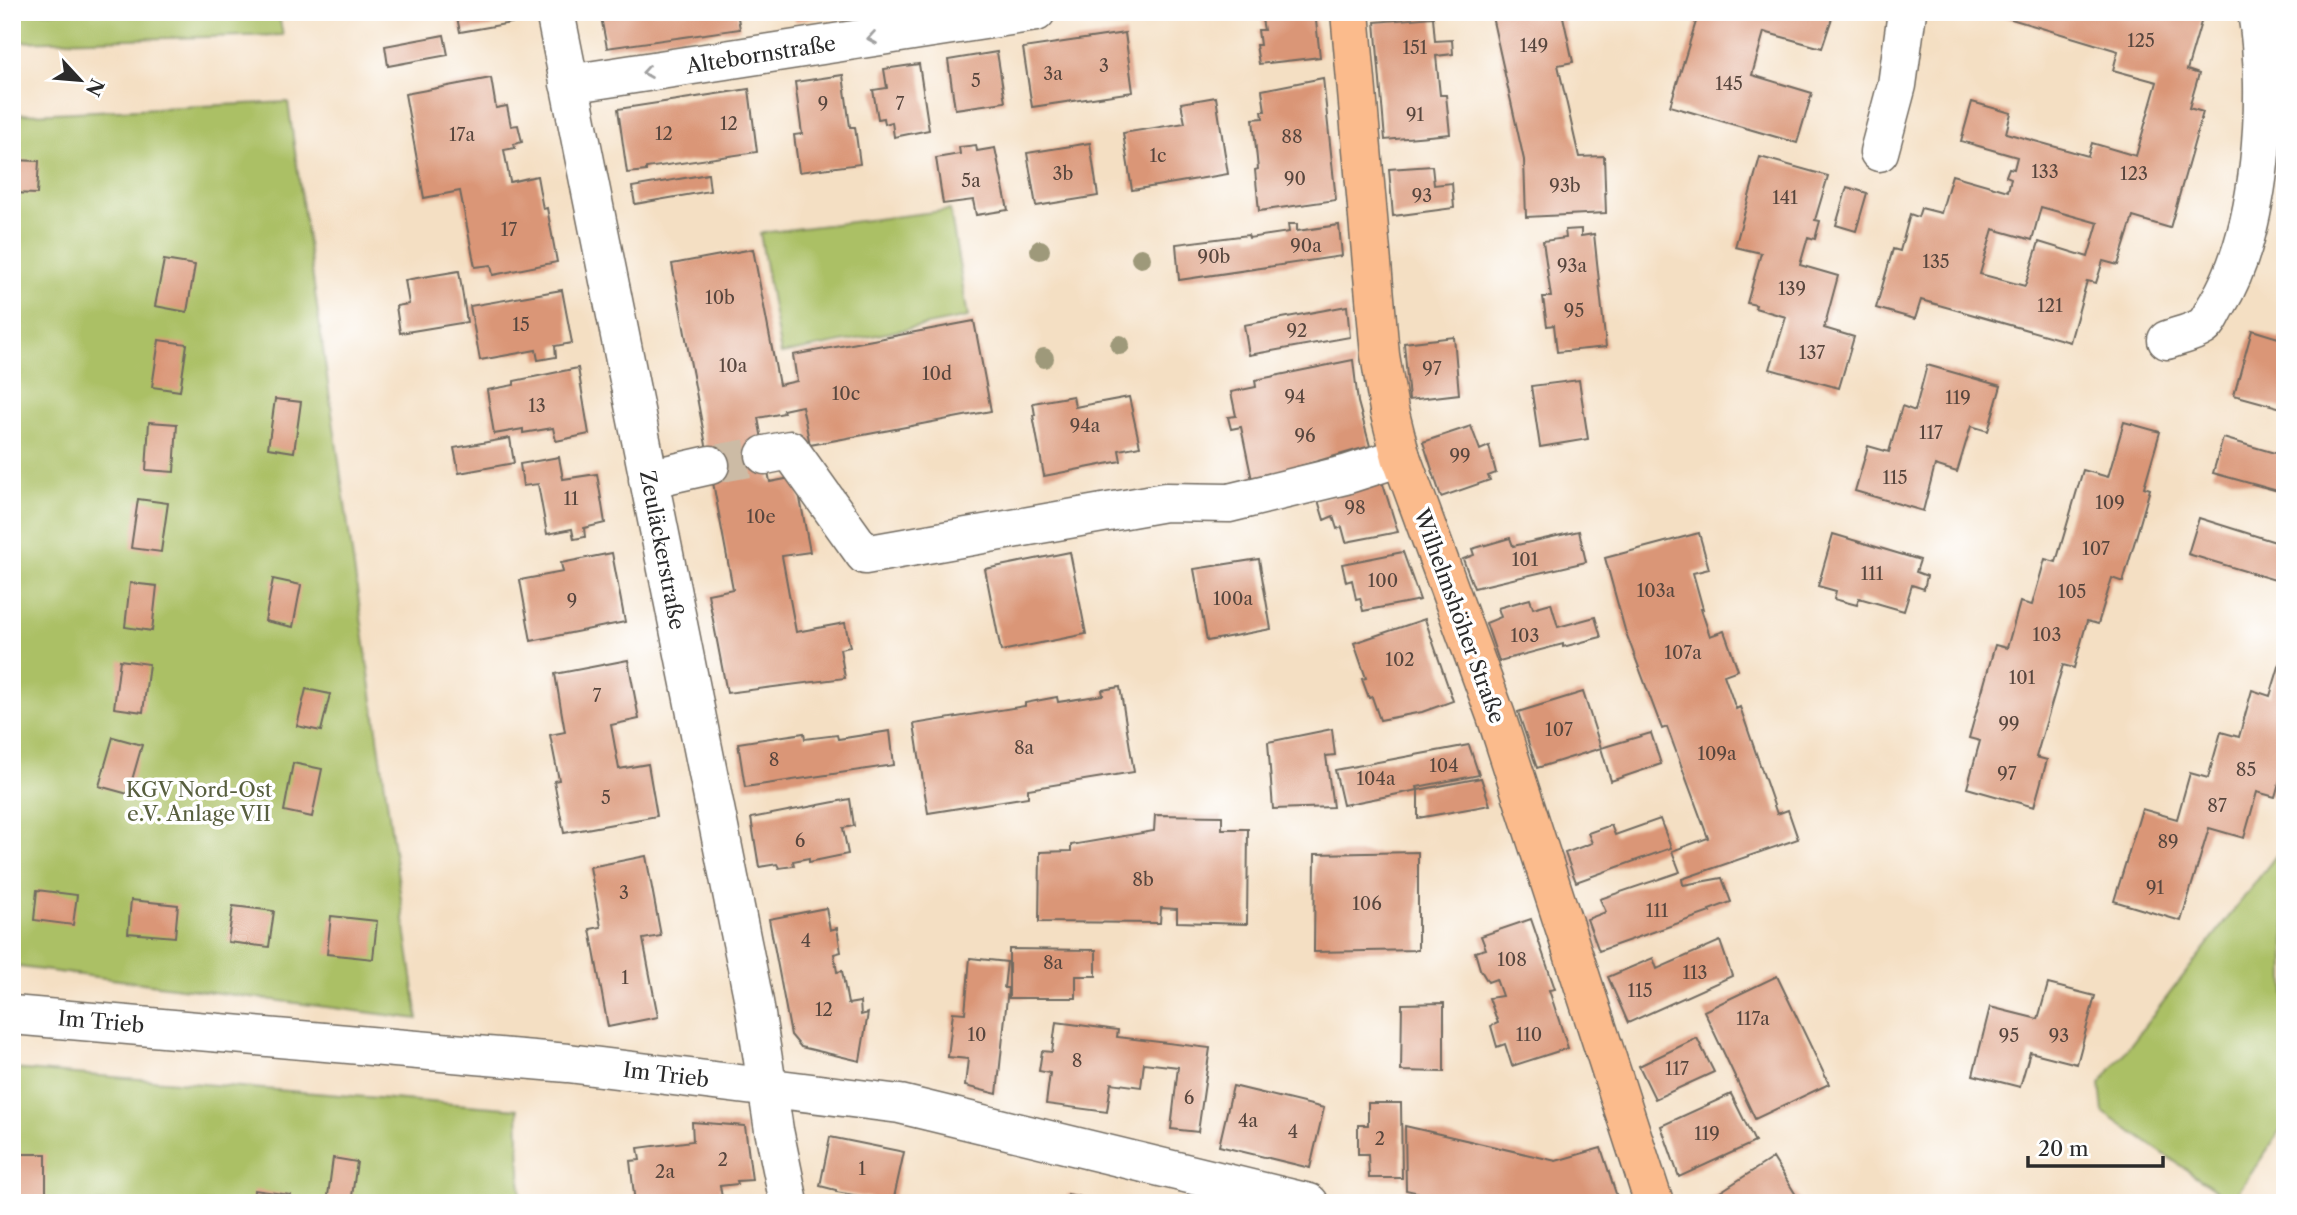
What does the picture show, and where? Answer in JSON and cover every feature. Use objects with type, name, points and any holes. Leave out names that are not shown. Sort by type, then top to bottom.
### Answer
[{"type":"main road","name":"Wilhelmshöher Straße","points":[[1350,12],[1380,355],[1389,410],[1401,457],[1496,716],[1654,1203]]},
{"type":"street","name":"Zeuläckerstraße","points":[[555,12],[754,1002],[789,1203]]},
{"type":"street","name":"Altebornstraße","points":[[569,84],[1036,12]]},
{"type":"street","points":[[1880,152],[1897,85],[1907,12]]},
{"type":"street","points":[[2167,340],[2204,326],[2230,285],[2249,222],[2262,143],[2260,34],[2257,12]]},
{"type":"street","points":[[765,455],[790,450],[865,555],[1165,502],[1229,503],[1345,475],[1401,457]]},
{"type":"street","points":[[648,479],[710,465]]},
{"type":"street","name":"Im Trieb","points":[[12,1014],[568,1063],[900,1104],[1309,1203]]},
{"type":"green space","points":[[12,12],[278,12],[283,35],[12,42]]},
{"type":"green space","name":"KGV Nord-Ost e.V. Anlage VII","points":[[288,102],[418,1019],[12,966],[12,115]]},
{"type":"green space","points":[[950,210],[968,317],[781,354],[760,233]]},
{"type":"green space","points":[[2285,844],[2285,1124],[2232,1201],[2103,1112],[2100,1084]]},
{"type":"green space","points":[[12,1069],[518,1109],[521,1203],[12,1203]]},
{"type":"building","points":[[456,12],[515,12],[517,22],[460,32]]},
{"type":"building","points":[[600,12],[737,12],[740,29],[607,48]]},
{"type":"building","points":[[794,12],[842,12],[842,14],[795,21]]},
{"type":"building","points":[[1315,12],[1320,57],[1259,64],[1256,45],[1260,45],[1258,30],[1264,30],[1261,14]]},
{"type":"building","points":[[1491,12],[1562,12],[1573,62],[1558,65],[1579,157],[1604,156],[1606,213],[1526,217],[1524,160]]},
{"type":"building","points":[[1699,12],[1712,16],[1713,12],[1834,12],[1822,48],[1764,32],[1752,75],[1812,93],[1797,143],[1670,106]]},
{"type":"building","points":[[1988,12],[2204,12],[2187,70],[2199,74],[2189,108],[2203,112],[2170,228],[2133,217],[2118,265],[2103,261],[2096,283],[2087,281],[2070,342],[1921,300],[1915,319],[1876,308],[1893,249],[1900,251],[1910,214],[1918,217],[1921,208],[1941,213],[1952,175],[2008,191],[2011,178],[2006,176],[2009,168],[2014,169],[2017,157],[1961,141],[1972,102],[2011,113],[2006,133],[2088,156],[2092,143],[2136,156],[2157,82],[2113,70],[2118,51]],"holes":[[[2041,207],[2098,223],[2088,257],[2039,242],[2025,286],[1980,274],[1993,229],[2032,240]]]},
{"type":"building","points":[[1433,17],[1435,41],[1452,40],[1453,54],[1436,56],[1440,95],[1446,95],[1450,134],[1385,140],[1375,22]]},
{"type":"building","points":[[1125,33],[1133,92],[1032,107],[1023,48]]},
{"type":"building","points":[[444,35],[448,55],[388,66],[385,46]]},
{"type":"building","points":[[997,52],[1005,102],[955,109],[948,60]]},
{"type":"building","points":[[919,64],[929,130],[894,137],[892,122],[885,124],[884,118],[878,119],[873,90],[887,88],[884,69]]},
{"type":"building","points":[[843,75],[850,127],[855,127],[860,164],[799,172],[794,135],[802,134],[795,82]]},
{"type":"building","points":[[491,78],[496,108],[507,106],[511,126],[518,125],[522,142],[514,144],[515,148],[504,150],[510,182],[537,176],[543,209],[547,208],[557,262],[493,275],[491,265],[475,267],[460,191],[424,198],[405,94]]},
{"type":"building","points":[[1323,78],[1336,200],[1259,211],[1253,119],[1263,118],[1262,111],[1265,111],[1262,90]]},
{"type":"building","points":[[749,89],[757,152],[627,173],[618,109]]},
{"type":"building","points":[[1216,97],[1228,174],[1132,190],[1123,133],[1185,123],[1181,103]]},
{"type":"building","points":[[1090,143],[1098,196],[1036,206],[1027,153]]},
{"type":"building","points":[[976,145],[977,151],[995,148],[1008,210],[976,215],[973,200],[943,204],[936,158],[960,154],[959,147]]},
{"type":"building","points":[[1760,157],[1828,176],[1815,220],[1820,221],[1815,239],[1808,237],[1800,265],[1838,276],[1824,328],[1854,337],[1839,388],[1770,369],[1786,317],[1747,303],[1761,253],[1735,247]]},
{"type":"building","points":[[12,160],[39,161],[37,194],[12,193]]},
{"type":"building","points":[[1432,166],[1434,185],[1452,183],[1454,208],[1393,216],[1389,169]]},
{"type":"building","points":[[708,174],[710,191],[635,204],[632,187]]},
{"type":"building","points":[[1847,187],[1867,193],[1856,231],[1836,225]]},
{"type":"building","points":[[1288,224],[1297,224],[1297,231],[1339,225],[1342,256],[1179,280],[1176,244],[1289,232]]},
{"type":"building","points":[[1581,229],[1581,236],[1594,234],[1606,347],[1557,352],[1554,325],[1547,326],[1543,297],[1551,297],[1543,241],[1566,238],[1565,230]]},
{"type":"building","points":[[753,249],[779,385],[797,381],[793,355],[974,321],[991,411],[810,445],[802,406],[758,418],[770,482],[796,477],[810,552],[782,556],[796,632],[845,623],[850,647],[840,649],[845,678],[727,693],[708,594],[733,589],[672,264]]},
{"type":"building","points":[[164,260],[195,265],[187,312],[155,306]]},
{"type":"building","points":[[459,271],[467,322],[400,333],[396,306],[409,304],[405,280]]},
{"type":"building","points":[[562,290],[572,343],[555,346],[556,357],[538,360],[536,350],[480,360],[470,306]]},
{"type":"building","points":[[1347,306],[1350,337],[1249,355],[1244,325]]},
{"type":"building","points":[[2252,330],[2285,340],[2285,409],[2234,395]]},
{"type":"building","points":[[1454,337],[1459,394],[1409,400],[1404,343]]},
{"type":"building","points":[[159,340],[187,344],[180,391],[152,387]]},
{"type":"building","points":[[1353,360],[1358,402],[1370,446],[1252,480],[1241,427],[1231,429],[1228,417],[1236,416],[1231,392],[1256,387],[1255,380]]},
{"type":"building","points":[[1927,365],[2001,386],[1988,431],[1971,426],[1957,472],[1935,465],[1923,511],[1855,491],[1868,446],[1889,452],[1902,406],[1915,411]]},
{"type":"building","points":[[578,368],[589,434],[556,441],[553,428],[494,434],[487,390],[514,385],[514,381]]},
{"type":"building","points":[[1579,380],[1588,439],[1540,447],[1531,386]]},
{"type":"building","points":[[1073,396],[1075,407],[1129,397],[1140,446],[1119,450],[1121,461],[1044,476],[1033,403]]},
{"type":"building","points":[[275,399],[301,402],[294,452],[268,448]]},
{"type":"building","points":[[149,422],[177,424],[174,472],[146,470]]},
{"type":"building","points":[[2124,422],[2160,432],[2144,487],[2150,489],[2123,582],[2112,578],[2098,624],[2087,621],[2074,668],[2063,665],[2036,757],[2047,760],[2034,807],[1967,788],[1980,741],[1969,738],[1995,645],[2007,648],[2020,602],[2032,605],[2045,559],[2056,562],[2083,470],[2108,477]]},
{"type":"building","points":[[1471,426],[1480,450],[1489,446],[1496,473],[1488,476],[1490,480],[1441,497],[1423,442]]},
{"type":"building","points":[[510,438],[514,463],[459,473],[454,448]]},
{"type":"building","points":[[2223,438],[2285,456],[2285,493],[2213,473]]},
{"type":"building","points":[[559,457],[563,479],[597,474],[605,523],[584,528],[585,537],[574,539],[572,529],[547,534],[538,484],[523,486],[520,464]]},
{"type":"building","points":[[1382,481],[1398,532],[1346,542],[1342,527],[1337,529],[1333,516],[1324,520],[1318,500]]},
{"type":"building","points":[[138,499],[168,503],[161,552],[131,548]]},
{"type":"building","points":[[2199,518],[2285,545],[2285,583],[2188,554]]},
{"type":"building","points":[[1579,531],[1586,562],[1474,588],[1463,559],[1474,555],[1472,549],[1510,538],[1513,546]]},
{"type":"building","points":[[1699,533],[1709,569],[1693,573],[1701,609],[1710,636],[1724,631],[1738,670],[1724,675],[1736,709],[1740,707],[1777,814],[1788,810],[1798,839],[1682,879],[1683,885],[1722,878],[1731,902],[1599,951],[1587,919],[1606,912],[1600,899],[1680,872],[1672,851],[1708,838],[1667,727],[1662,729],[1625,630],[1605,558]]},
{"type":"building","points":[[1833,534],[1920,560],[1916,572],[1927,576],[1924,589],[1912,585],[1904,611],[1859,598],[1857,605],[1834,599],[1836,591],[1818,586]]},
{"type":"building","points":[[1070,552],[1086,634],[1001,651],[985,569]]},
{"type":"building","points":[[1403,552],[1420,600],[1363,611],[1360,598],[1356,599],[1352,580],[1346,582],[1342,564]]},
{"type":"building","points":[[612,553],[625,622],[531,641],[520,580],[563,572],[561,563]]},
{"type":"building","points":[[1259,559],[1271,629],[1207,641],[1194,569]]},
{"type":"building","points":[[273,579],[301,585],[293,627],[265,621]]},
{"type":"building","points":[[130,583],[157,586],[152,631],[125,627]]},
{"type":"building","points":[[1530,599],[1533,608],[1551,603],[1558,627],[1595,617],[1601,637],[1499,661],[1486,623],[1501,617],[1498,608]]},
{"type":"building","points":[[1425,619],[1453,701],[1422,712],[1380,720],[1362,679],[1366,678],[1354,643]]},
{"type":"building","points":[[2285,647],[2285,762],[2275,797],[2257,792],[2244,838],[2209,828],[2181,921],[2114,901],[2142,809],[2177,819],[2190,773],[2208,778],[2221,732],[2239,737],[2252,690],[2270,696]]},
{"type":"building","points":[[120,660],[149,664],[143,712],[114,708]]},
{"type":"building","points":[[628,660],[639,719],[611,725],[619,769],[648,764],[657,816],[564,833],[554,781],[559,780],[550,735],[565,732],[555,674]]},
{"type":"building","points":[[1120,687],[1134,772],[1028,789],[1028,797],[928,813],[914,724],[1025,706],[1025,703],[1057,697],[1058,702],[1103,695],[1102,690]]},
{"type":"building","points":[[306,689],[330,694],[321,731],[297,726]]},
{"type":"building","points":[[1583,692],[1601,748],[1537,768],[1518,712]]},
{"type":"building","points":[[1332,729],[1335,755],[1326,756],[1333,807],[1273,809],[1268,742]]},
{"type":"building","points":[[890,731],[894,765],[745,787],[738,743],[804,733],[805,739],[837,735],[838,739]]},
{"type":"building","points":[[1651,733],[1661,764],[1611,781],[1601,748]]},
{"type":"building","points":[[113,737],[142,745],[128,794],[99,786]]},
{"type":"building","points":[[1469,745],[1479,775],[1417,787],[1418,790],[1343,805],[1335,770]]},
{"type":"building","points":[[293,763],[322,769],[312,817],[284,811]]},
{"type":"building","points":[[1481,778],[1490,805],[1418,818],[1418,790]]},
{"type":"building","points":[[850,799],[854,826],[843,828],[848,854],[809,862],[809,858],[793,861],[794,866],[779,868],[777,864],[759,867],[751,818]]},
{"type":"building","points":[[1155,815],[1222,816],[1222,829],[1248,829],[1247,924],[1177,922],[1177,909],[1161,908],[1160,923],[1039,922],[1040,852],[1071,851],[1071,845],[1154,831]]},
{"type":"building","points":[[1660,819],[1671,848],[1576,882],[1565,853],[1592,843],[1588,833],[1611,825],[1615,835]]},
{"type":"building","points":[[1418,852],[1418,950],[1314,952],[1315,854]]},
{"type":"building","points":[[646,856],[661,936],[643,939],[658,1017],[608,1027],[590,929],[601,927],[590,867]]},
{"type":"building","points":[[37,890],[77,895],[73,925],[34,920]]},
{"type":"building","points":[[131,900],[178,905],[175,937],[128,933]]},
{"type":"building","points":[[233,906],[274,911],[269,947],[228,942]]},
{"type":"building","points":[[826,908],[830,930],[837,928],[841,952],[834,954],[837,972],[842,971],[848,1004],[860,1002],[861,1015],[868,1013],[860,1061],[801,1047],[791,1035],[769,919]]},
{"type":"building","points":[[331,916],[377,921],[373,959],[327,954]]},
{"type":"building","points":[[1531,919],[1555,989],[1549,990],[1568,1048],[1512,1066],[1505,1044],[1497,1047],[1491,1026],[1498,1023],[1489,998],[1502,996],[1496,979],[1488,982],[1480,969],[1475,952],[1486,949],[1481,936]]},
{"type":"building","points":[[1720,941],[1732,976],[1628,1023],[1608,977],[1653,958],[1657,969]]},
{"type":"building","points":[[1009,949],[1096,950],[1096,976],[1076,976],[1076,998],[1009,998]]},
{"type":"building","points":[[970,958],[1007,962],[1004,988],[1008,988],[997,1094],[965,1086],[968,1059],[948,1057],[953,1012],[965,1013]]},
{"type":"building","points":[[1777,976],[1829,1084],[1755,1119],[1704,1011]]},
{"type":"building","points":[[2048,984],[2095,996],[2077,1064],[2030,1052],[2020,1087],[1973,1075],[1990,1007],[2038,1019]]},
{"type":"building","points":[[1444,1003],[1444,1072],[1401,1071],[1402,1004]]},
{"type":"building","points":[[1056,1022],[1118,1030],[1117,1037],[1210,1048],[1198,1132],[1171,1129],[1178,1067],[1144,1063],[1141,1087],[1111,1083],[1107,1112],[1046,1104],[1050,1073],[1039,1071],[1042,1051],[1052,1052]]},
{"type":"building","points":[[1697,1038],[1714,1072],[1655,1099],[1639,1066]]},
{"type":"building","points":[[1233,1086],[1324,1108],[1310,1168],[1219,1146]]},
{"type":"building","points":[[1731,1094],[1755,1142],[1679,1177],[1661,1126]]},
{"type":"building","points":[[1368,1103],[1401,1103],[1402,1178],[1369,1178],[1368,1154],[1358,1154],[1358,1125],[1368,1125]]},
{"type":"building","points":[[692,1122],[745,1126],[752,1180],[720,1186],[723,1203],[635,1203],[630,1161],[640,1160],[638,1148],[693,1141]]},
{"type":"building","points":[[1405,1126],[1556,1161],[1601,1148],[1619,1203],[1464,1203],[1406,1190]]},
{"type":"building","points":[[830,1137],[904,1152],[893,1202],[836,1192],[820,1186]]},
{"type":"building","points":[[12,1154],[46,1154],[46,1198],[12,1198]]},
{"type":"building","points":[[333,1158],[357,1162],[351,1203],[327,1203]]},
{"type":"building","points":[[1773,1158],[1801,1203],[1703,1203],[1765,1163]]},
{"type":"building","points":[[254,1190],[291,1195],[290,1203],[253,1203]]},
{"type":"building","points":[[1068,1194],[1104,1202],[1104,1203],[1065,1203]]},
{"type":"tunnel","points":[[710,465],[765,455]]}]
